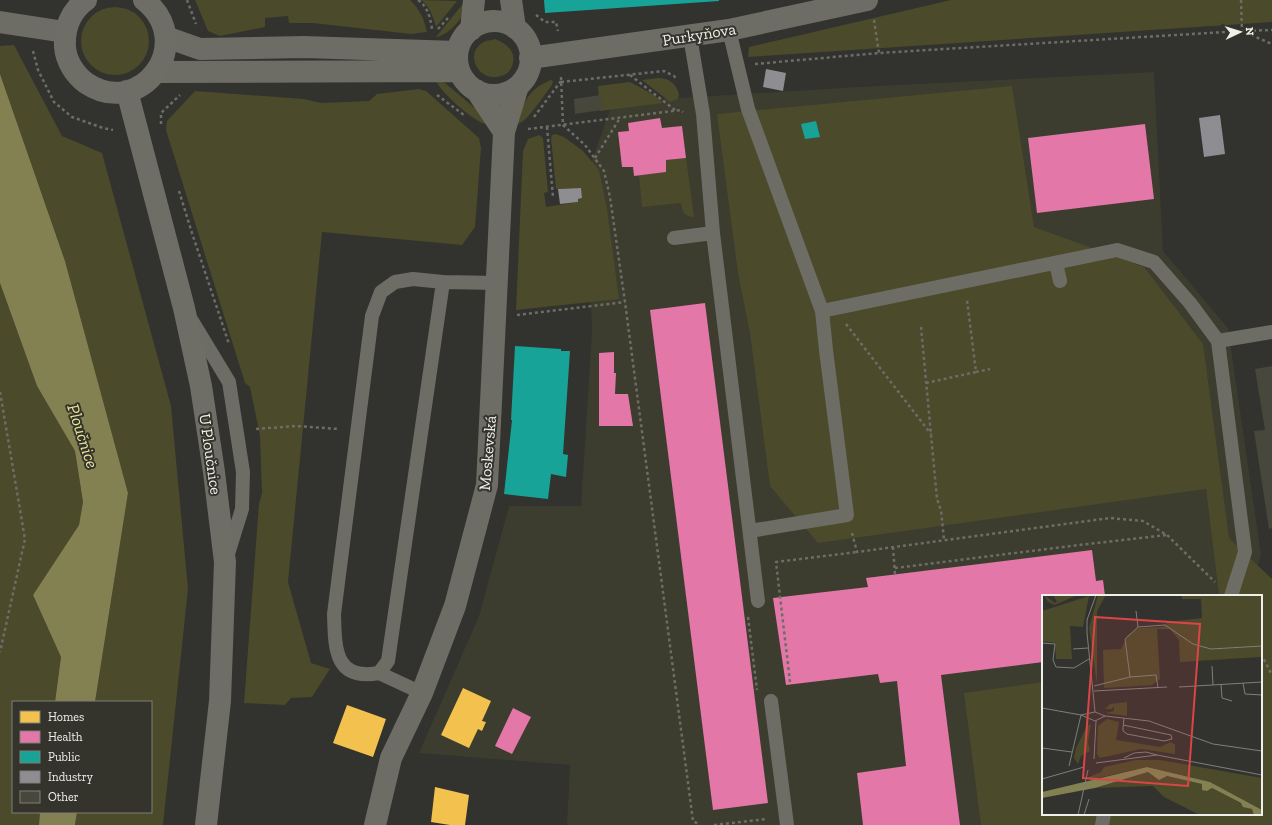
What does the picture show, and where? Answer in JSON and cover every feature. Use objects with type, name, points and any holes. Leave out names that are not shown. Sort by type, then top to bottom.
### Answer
[{"type":"main road","points":[[86,0],[79,5],[70,17],[65,32],[65,49],[70,65],[80,79],[94,88],[111,93],[127,91],[144,84],[156,72],[163,61],[166,50],[166,37],[162,21],[153,7],[144,0]]},
{"type":"main road","name":"U Ploučnice","points":[[127,91],[184,308],[202,394],[214,472],[225,562],[220,702],[206,825]]},
{"type":"street","points":[[471,30],[474,0]]},
{"type":"street","points":[[511,0],[515,28]]},
{"type":"street","name":"Purkyňova","points":[[530,58],[870,10]]},
{"type":"street","points":[[0,22],[65,32]]},
{"type":"street","points":[[476,90],[487,94],[499,95],[518,86],[525,78],[529,68],[530,58],[528,46],[523,36],[515,28],[500,22],[484,22],[471,30],[460,44],[458,62],[463,78],[476,90],[504,132]]},
{"type":"street","points":[[166,37],[200,49],[304,47],[458,62]]},
{"type":"street","points":[[156,72],[458,62]]},
{"type":"street","name":"Moskevská","points":[[375,825],[392,758],[422,693],[455,606],[487,485],[504,132],[518,86]]},
{"type":"lane","points":[[729,30],[748,109],[828,310],[826,350],[847,515],[750,531]]},
{"type":"lane","points":[[690,36],[703,114],[713,233],[758,601]]},
{"type":"lane","points":[[674,238],[713,233]]},
{"type":"lane","points":[[828,310],[1118,250],[1154,262],[1190,303],[1218,341],[1245,552],[1231,595]]},
{"type":"lane","points":[[1056,263],[1060,281]]},
{"type":"lane","points":[[443,282],[388,661],[378,672],[356,674],[346,669],[340,659],[334,643],[334,614],[372,316],[381,292],[395,282],[413,279],[443,282],[497,283]]},
{"type":"lane","points":[[184,308],[229,382],[243,472],[242,509],[225,562]]},
{"type":"lane","points":[[1218,341],[1272,332]]},
{"type":"lane","points":[[378,672],[422,693]]},
{"type":"lane","points":[[771,701],[786,821]]},
{"type":"lane","points":[[1102,825],[1104,815]]},
{"type":"path","points":[[187,0],[198,27]]},
{"type":"path","points":[[418,0],[423,4],[430,17],[432,35]]},
{"type":"path","points":[[1240,0],[1242,31]]},
{"type":"path","points":[[870,10],[879,53]]},
{"type":"path","points":[[531,13],[545,22],[556,22],[558,31]]},
{"type":"path","points":[[753,64],[879,53],[1272,30]]},
{"type":"path","points":[[1242,31],[1272,44]]},
{"type":"path","points":[[33,50],[38,70],[54,102],[72,117],[103,128],[116,130]]},
{"type":"path","points":[[533,117],[561,80],[664,71],[674,76],[681,84]]},
{"type":"path","points":[[630,75],[675,110]]},
{"type":"path","points":[[561,80],[563,125],[595,158],[604,171],[610,197],[626,302],[693,821],[700,825]]},
{"type":"path","points":[[162,130],[161,113],[184,91]]},
{"type":"path","points":[[528,124],[524,130],[675,110],[681,110],[686,116],[685,108]]},
{"type":"path","points":[[595,158],[620,118]]},
{"type":"path","points":[[547,127],[553,197]]},
{"type":"path","points":[[178,189],[230,345]]},
{"type":"path","points":[[967,298],[976,372]]},
{"type":"path","points":[[512,316],[626,302]]},
{"type":"path","points":[[828,310],[931,434]]},
{"type":"path","points":[[921,327],[937,499],[941,510],[944,540]]},
{"type":"path","points":[[926,383],[990,369]]},
{"type":"path","points":[[0,392],[25,539],[0,652]]},
{"type":"path","points":[[252,429],[296,426],[357,431]]},
{"type":"path","points":[[847,515],[857,552]]},
{"type":"path","points":[[790,682],[776,562],[1110,518],[1143,521],[1167,535],[1219,585]]},
{"type":"path","points":[[895,568],[1167,535]]},
{"type":"path","points":[[893,547],[895,574]]},
{"type":"path","points":[[1262,656],[1272,674]]},
{"type":"path","points":[[714,825],[786,821]]},
{"type":"shaded area","points":[[195,0],[410,0],[421,14],[427,32],[411,34],[313,23],[289,23],[288,16],[265,18],[265,27],[220,36],[208,31]]},
{"type":"shaded area","points":[[421,0],[457,1],[436,27],[431,12]]},
{"type":"shaded area","points":[[466,0],[465,10],[457,23],[445,34],[436,37]]},
{"type":"shaded area","points":[[951,0],[1272,0],[1272,22],[748,57],[749,47]]},
{"type":"shaded area","points":[[108,7],[122,7],[134,13],[143,22],[149,34],[147,54],[139,65],[128,73],[122,75],[108,75],[102,73],[91,65],[83,54],[81,48],[81,34],[83,28],[91,17],[102,9]]},
{"type":"shaded area","points":[[495,39],[505,44],[513,55],[513,65],[510,70],[505,75],[497,77],[489,76],[478,69],[474,57],[475,51],[479,45],[486,41]]},
{"type":"shaded area","points":[[14,45],[62,136],[102,153],[171,406],[188,589],[163,825],[75,825],[77,813],[152,813],[152,701],[95,701],[128,493],[65,261],[0,74],[0,46]]},
{"type":"shaded area","points":[[1154,72],[1163,251],[1228,328],[1261,555],[1247,595],[1042,595],[1042,815],[1122,825],[567,825],[570,765],[419,753],[479,616],[509,506],[581,506],[592,331],[586,177],[613,102],[858,87]]},
{"type":"shaded area","points":[[658,78],[666,79],[672,82],[679,94],[678,99],[670,102],[642,80]]},
{"type":"shaded area","points":[[436,79],[445,83],[476,109],[486,124],[474,118],[457,105],[437,84]]},
{"type":"shaded area","points":[[551,80],[553,81],[552,85],[541,101],[522,122],[518,124],[517,121],[525,101],[533,91]]},
{"type":"shaded area","points":[[630,82],[654,95],[663,103],[600,111],[598,86]]},
{"type":"shaded area","points":[[1012,86],[1034,227],[1144,267],[1203,344],[1229,538],[1272,579],[1272,825],[981,825],[964,693],[1042,682],[1042,815],[1262,815],[1262,595],[1218,595],[1206,489],[818,543],[770,486],[750,333],[738,273],[717,114]]},
{"type":"shaded area","points":[[419,89],[426,91],[479,138],[481,148],[475,227],[462,245],[322,232],[288,582],[311,663],[330,669],[312,697],[291,698],[285,705],[244,703],[259,504],[262,493],[260,436],[250,387],[245,383],[166,130],[167,121],[195,91],[304,99],[321,103],[369,101],[377,94]]},
{"type":"shaded area","points":[[556,134],[564,137],[583,151],[599,170],[607,209],[619,299],[516,310],[523,151],[528,139],[539,135],[543,138],[548,192],[544,193],[546,207],[578,202],[578,199],[582,198],[580,188],[556,189],[551,138],[552,135]]},
{"type":"shaded area","points":[[686,158],[694,217],[688,216],[684,213],[681,203],[642,207],[639,175],[666,172],[666,160]]},
{"type":"shaded area","points":[[0,283],[37,386],[75,451],[83,502],[79,525],[33,595],[61,657],[55,701],[12,701],[12,813],[40,813],[39,825],[0,825]]},
{"type":"water","name":"Ploučnice","points":[[0,74],[65,261],[128,493],[95,701],[55,701],[61,657],[33,595],[79,525],[83,502],[75,451],[37,386],[0,283]]},
{"type":"water","points":[[40,813],[77,813],[75,825],[39,825]]},
{"type":"building: Homes","points":[[463,688],[491,701],[482,721],[486,722],[482,731],[478,729],[469,748],[441,735]]},
{"type":"building: Homes","points":[[347,705],[386,719],[373,757],[333,743]]},
{"type":"building: Homes","points":[[435,787],[469,795],[465,825],[450,825],[431,822]]},
{"type":"building: Health","points":[[660,118],[662,128],[682,126],[686,158],[666,160],[666,172],[634,176],[633,167],[622,167],[618,132],[629,131],[628,123]]},
{"type":"building: Health","points":[[1145,124],[1154,199],[1037,213],[1028,138]]},
{"type":"building: Health","points":[[705,303],[768,803],[713,810],[650,310]]},
{"type":"building: Health","points":[[614,352],[614,373],[616,373],[615,394],[628,394],[633,426],[599,426],[599,353]]},
{"type":"building: Health","points":[[1092,550],[1096,581],[1103,580],[1105,595],[1042,595],[1042,662],[941,675],[960,825],[863,825],[857,773],[906,766],[897,681],[880,683],[878,674],[786,685],[773,598],[868,587],[866,578]]},
{"type":"building: Health","points":[[513,708],[531,717],[512,754],[495,746]]},
{"type":"building: Public","points":[[544,0],[719,0],[719,1],[545,13]]},
{"type":"building: Public","points":[[816,121],[820,137],[805,139],[801,124]]},
{"type":"building: Public","points":[[515,346],[570,351],[563,454],[568,455],[566,477],[551,474],[548,499],[504,494],[512,420]]},
{"type":"building: Industry","points":[[766,69],[786,73],[783,91],[763,87]]},
{"type":"building: Industry","points":[[1220,115],[1225,154],[1204,157],[1199,118]]},
{"type":"building: Industry","points":[[581,188],[582,198],[578,199],[578,202],[560,204],[558,189]]},
{"type":"building: Other","points":[[601,95],[602,110],[575,114],[574,99]]},
{"type":"building: Other","points":[[1272,366],[1272,528],[1269,529],[1254,431],[1265,430],[1255,369]]}]
